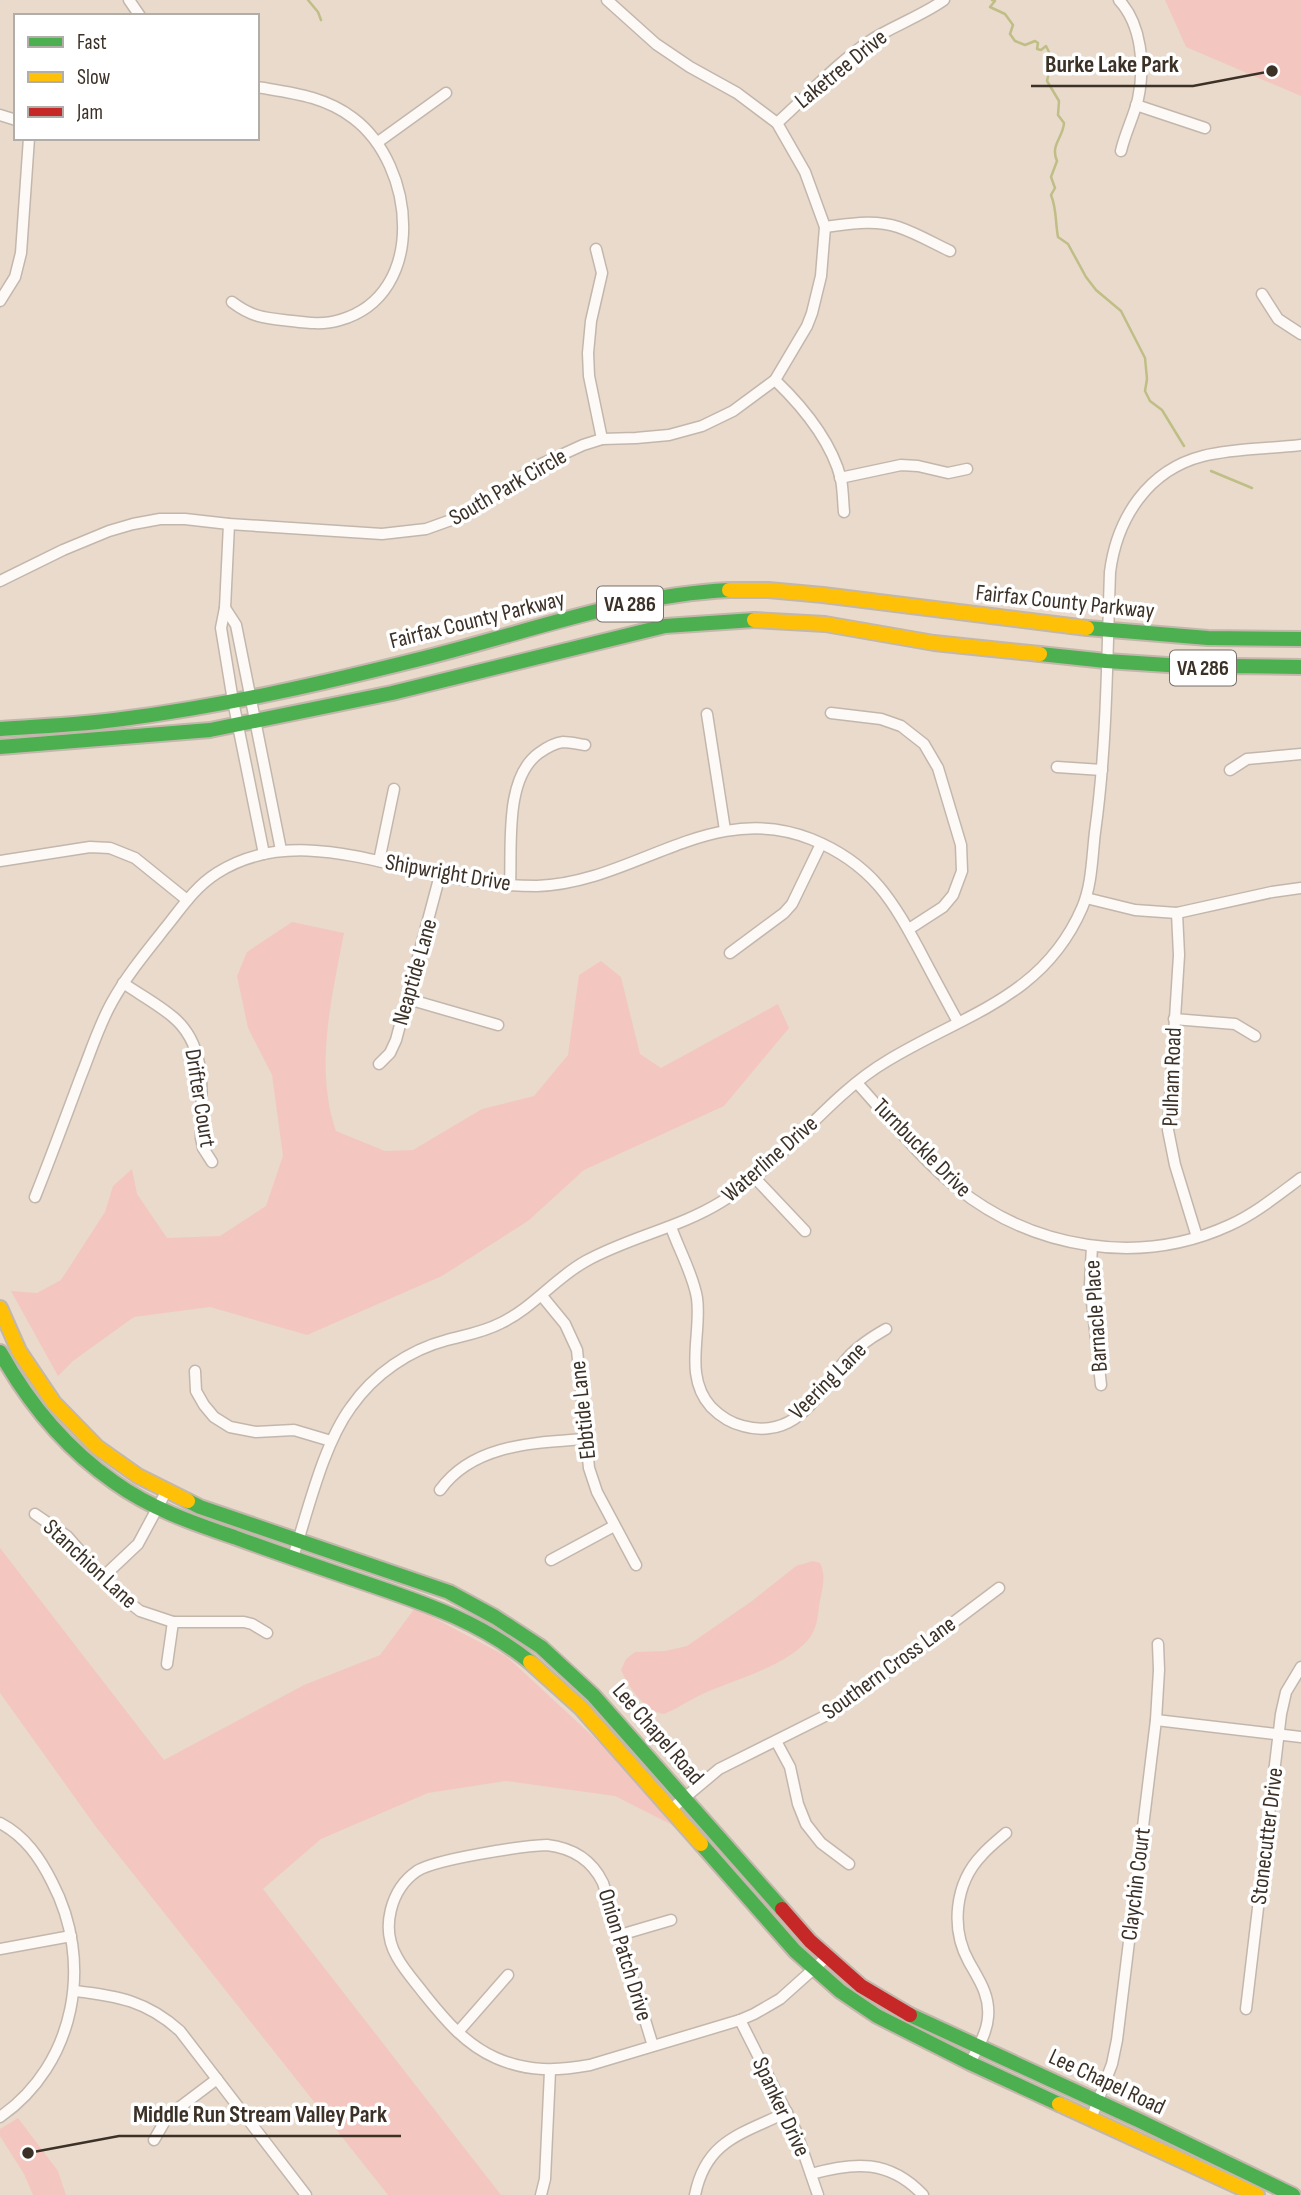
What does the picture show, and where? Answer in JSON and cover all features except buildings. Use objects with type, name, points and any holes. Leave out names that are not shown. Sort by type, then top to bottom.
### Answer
[{"type":"main road","name":"Fairfax County Parkway","points":[[0,729],[141,717],[251,698],[455,650],[636,603],[716,591],[757,590],[817,595],[1185,638],[1301,639]]},
{"type":"main road","name":"VA 286","points":[[0,747],[130,738],[257,722],[665,626],[738,620],[825,625],[934,643],[1106,662],[1213,668],[1301,667]]},
{"type":"main road","name":"Lee Chapel Road","points":[[0,1308],[19,1351],[54,1403],[83,1434],[138,1476],[200,1507],[449,1592],[541,1647],[578,1679],[810,1941],[846,1974],[881,1999],[923,2022],[1293,2195]]},
{"type":"main road","name":"Lee Chapel Road","points":[[0,1352],[23,1392],[58,1434],[97,1470],[158,1509],[438,1607],[510,1646],[543,1671],[574,1700],[779,1933],[814,1969],[877,2016],[970,2063],[1257,2195]]},
{"type":"street","name":"South Park Circle","points":[[0,581],[86,540],[133,524],[160,519],[382,534],[426,529],[468,514],[537,466],[583,445],[601,439],[654,437],[702,426],[733,411],[775,380],[799,341],[812,313],[821,276],[825,227],[805,172],[777,122],[737,93],[656,44],[607,0]]},
{"type":"street","name":"Laketree Drive","points":[[777,122],[867,43],[889,29],[927,12],[944,0]]},
{"type":"street","points":[[1119,0],[1131,15],[1139,41],[1141,69],[1136,105],[1124,135],[1121,151]]},
{"type":"street","points":[[232,302],[245,312],[259,317],[324,323],[349,317],[365,309],[385,289],[397,263],[402,238],[403,215],[396,176],[378,142],[354,118],[327,102],[259,87]]},
{"type":"street","points":[[378,142],[446,93]]},
{"type":"street","points":[[1136,105],[1205,128]]},
{"type":"street","points":[[0,301],[15,276],[21,253],[29,140]]},
{"type":"street","points":[[825,227],[866,222],[888,224],[950,251]]},
{"type":"street","points":[[596,249],[602,273],[591,321],[588,354],[589,376],[601,439]]},
{"type":"street","points":[[1262,294],[1279,319],[1301,334]]},
{"type":"street","points":[[775,380],[813,422],[833,457],[840,478],[844,512]]},
{"type":"street","name":"Waterline Drive","points":[[293,1557],[331,1441],[359,1396],[376,1378],[394,1364],[432,1345],[475,1334],[497,1325],[523,1310],[563,1276],[587,1260],[671,1227],[717,1205],[754,1177],[871,1071],[1014,992],[1039,972],[1066,939],[1086,898],[1102,770],[1110,572],[1115,543],[1128,513],[1150,486],[1174,468],[1202,456],[1301,446]]},
{"type":"street","points":[[840,478],[901,465],[947,473],[967,469]]},
{"type":"street","points":[[229,524],[225,608],[221,628],[264,854]]},
{"type":"street","points":[[225,608],[236,625],[281,850]]},
{"type":"street","points":[[831,713],[881,719],[901,726],[924,744],[938,768],[961,845],[962,871],[953,895],[943,907],[909,929]]},
{"type":"street","points":[[707,714],[725,830]]},
{"type":"street","points":[[510,885],[514,798],[521,773],[535,756],[547,747],[563,742],[584,745]]},
{"type":"street","points":[[1230,770],[1247,759],[1301,754]]},
{"type":"street","points":[[1057,767],[1102,770]]},
{"type":"street","points":[[379,861],[394,789]]},
{"type":"street","name":"Shipwright Drive","points":[[35,1197],[99,1028],[123,983],[187,900],[218,873],[233,864],[281,850],[318,850],[484,883],[543,885],[584,878],[725,830],[752,828],[781,831],[842,854],[868,874],[887,894],[909,929],[958,1022]]},
{"type":"street","points":[[730,953],[792,904],[821,844]]},
{"type":"street","points":[[0,861],[90,847],[110,848],[135,858],[187,900]]},
{"type":"street","name":"Neaptide Lane","points":[[379,1064],[393,1046],[440,875]]},
{"type":"street","points":[[1086,898],[1135,910],[1177,913],[1301,888]]},
{"type":"street","name":"Pulham Road","points":[[1177,913],[1179,956],[1168,1129],[1175,1165],[1197,1237]]},
{"type":"street","name":"Drifter Court","points":[[123,983],[174,1018],[193,1042],[201,1072],[201,1138],[212,1162]]},
{"type":"street","points":[[408,999],[498,1025]]},
{"type":"street","points":[[1174,1019],[1235,1024],[1255,1036]]},
{"type":"street","name":"Turnbuckle Drive","points":[[857,1083],[934,1167],[955,1186],[1006,1220],[1052,1238],[1092,1246],[1161,1246],[1197,1237],[1240,1220],[1301,1178]]},
{"type":"street","points":[[754,1177],[805,1231]]},
{"type":"street","name":"Veering Lane","points":[[671,1227],[697,1299],[696,1379],[707,1402],[717,1413],[735,1424],[764,1429],[795,1418],[811,1404],[850,1354],[886,1329]]},
{"type":"street","name":"Barnacle Place","points":[[1092,1246],[1090,1284],[1101,1385]]},
{"type":"street","name":"Ebbtide Lane","points":[[542,1296],[565,1324],[577,1350],[591,1478],[636,1565]]},
{"type":"street","points":[[195,1371],[196,1391],[204,1405],[214,1417],[230,1427],[256,1432],[294,1430],[331,1441]]},
{"type":"street","points":[[440,1490],[456,1471],[502,1449],[525,1443],[585,1439]]},
{"type":"street","points":[[103,1577],[138,1544],[166,1492]]},
{"type":"street","name":"Stanchion Lane","points":[[35,1514],[67,1536],[117,1593],[147,1614],[173,1622],[244,1622],[267,1633]]},
{"type":"street","points":[[551,1560],[614,1526]]},
{"type":"street","name":"Southern Cross Lane","points":[[670,1810],[719,1769],[837,1710],[999,1588]]},
{"type":"street","points":[[167,1664],[173,1622]]},
{"type":"street","name":"Claychin Court","points":[[1091,2119],[1112,2064],[1117,2040],[1156,1720],[1158,1644]]},
{"type":"street","name":"Stonecutter Drive","points":[[1246,2009],[1279,1734],[1286,1692],[1301,1667]]},
{"type":"street","points":[[1156,1720],[1301,1737]]},
{"type":"street","points":[[776,1741],[790,1767],[797,1804],[806,1824],[821,1843],[849,1864]]},
{"type":"street","points":[[0,1822],[22,1838],[43,1864],[61,1902],[71,1936],[75,1968],[75,1991],[61,2043],[50,2065],[16,2105],[0,2117]]},
{"type":"street","points":[[970,2063],[988,2025],[988,2004],[983,1986],[965,1954],[957,1912],[971,1869],[1006,1833]]},
{"type":"street","name":"Onion Patch Drive","points":[[653,2046],[603,1883],[596,1870],[582,1857],[560,1846],[541,1845],[441,1862],[421,1869],[404,1884],[395,1898],[390,1911],[390,1937],[396,1956],[442,2016],[474,2046],[495,2058],[550,2071],[590,2065],[740,2020],[780,1999],[827,1957]]},
{"type":"street","points":[[620,1935],[671,1920]]},
{"type":"street","points":[[0,1949],[71,1936]]},
{"type":"street","points":[[458,2032],[509,1975]]},
{"type":"street","points":[[75,1991],[119,1997],[139,2004],[156,2012],[180,2031],[306,2195]]},
{"type":"street","name":"Spanker Drive","points":[[740,2020],[787,2112],[818,2195]]},
{"type":"street","points":[[541,2195],[545,2179],[550,2071]]},
{"type":"street","points":[[154,2140],[173,2113],[217,2079]]},
{"type":"street","points":[[695,2195],[706,2161],[721,2145],[787,2112]]},
{"type":"street","points":[[811,2174],[844,2165],[880,2168],[908,2181],[923,2195]]},
{"type":"shaded area","points":[[1165,0],[1301,0],[1301,96],[1186,47]]},
{"type":"shaded area","points":[[292,922],[344,933],[327,1032],[326,1082],[330,1107],[336,1131],[385,1151],[413,1150],[482,1109],[534,1096],[568,1055],[579,975],[601,961],[621,977],[640,1054],[661,1068],[778,1004],[789,1028],[724,1106],[584,1170],[528,1221],[442,1276],[307,1335],[210,1307],[134,1317],[73,1361],[58,1376],[11,1291],[37,1293],[61,1280],[105,1212],[113,1186],[132,1169],[137,1194],[167,1238],[220,1236],[266,1206],[283,1156],[272,1075],[248,1028],[237,976],[247,952]]},
{"type":"shaded area","points":[[0,1548],[164,1760],[304,1685],[380,1655],[415,1608],[506,1656],[600,1743],[688,1833],[615,1796],[506,1781],[428,1793],[321,1839],[263,1889],[501,2195],[388,2195],[96,1827],[0,1693]]},
{"type":"shaded area","points":[[813,1561],[820,1563],[823,1577],[816,1623],[811,1636],[791,1655],[763,1670],[701,1694],[664,1714],[650,1708],[633,1691],[621,1670],[626,1659],[635,1652],[665,1651],[687,1646],[752,1601],[796,1566]]},
{"type":"shaded area","points":[[18,2118],[58,2171],[66,2195],[33,2195],[24,2174],[0,2136],[0,2129]]},
{"type":"waterway","points":[[308,0],[321,20]]},
{"type":"waterway","points":[[992,0],[995,1],[990,7],[1005,14],[1013,25],[1010,34],[1015,41],[1025,45],[1035,41],[1038,43],[1037,49],[1041,50],[1046,46],[1049,52],[1048,61],[1054,69],[1049,72],[1047,81],[1059,101],[1058,115],[1064,123],[1055,150],[1057,161],[1051,177],[1055,188],[1051,195],[1058,237],[1068,244],[1096,290],[1121,311],[1145,358],[1145,391],[1150,401],[1162,410],[1184,446]]},
{"type":"waterway","points":[[1211,471],[1252,488]]},
{"type":"traffic: fast","points":[[0,729],[107,721],[236,701],[424,658],[613,607],[690,593],[729,590]]},
{"type":"traffic: fast","points":[[0,747],[210,730],[392,693],[665,626],[754,620]]},
{"type":"traffic: fast","points":[[1087,628],[1208,638],[1301,639]]},
{"type":"traffic: fast","points":[[1040,654],[1214,668],[1301,667]]},
{"type":"traffic: fast","points":[[0,1352],[36,1407],[64,1440],[96,1469],[128,1491],[187,1520],[436,1608],[475,1626],[530,1662]]},
{"type":"traffic: fast","points":[[188,1501],[449,1592],[495,1617],[541,1647],[593,1695],[782,1909]]},
{"type":"traffic: fast","points":[[701,1844],[795,1951],[840,1991],[877,2016],[1059,2104]]},
{"type":"traffic: fast","points":[[910,2015],[1293,2195]]},
{"type":"traffic: slow","points":[[729,590],[823,595],[1087,628]]},
{"type":"traffic: slow","points":[[754,620],[825,624],[934,643],[1040,654]]},
{"type":"traffic: slow","points":[[0,1308],[19,1351],[54,1403],[97,1447],[138,1476],[188,1501]]},
{"type":"traffic: slow","points":[[530,1662],[581,1708],[701,1844]]},
{"type":"traffic: slow","points":[[1059,2104],[1257,2195]]},
{"type":"traffic: jam","points":[[782,1909],[810,1941],[861,1986],[910,2015]]},
{"type":"place","name":"Burke Lake Park","points":[[1272,71]]},
{"type":"place","name":"Middle Run Stream Valley Park","points":[[28,2153]]}]
